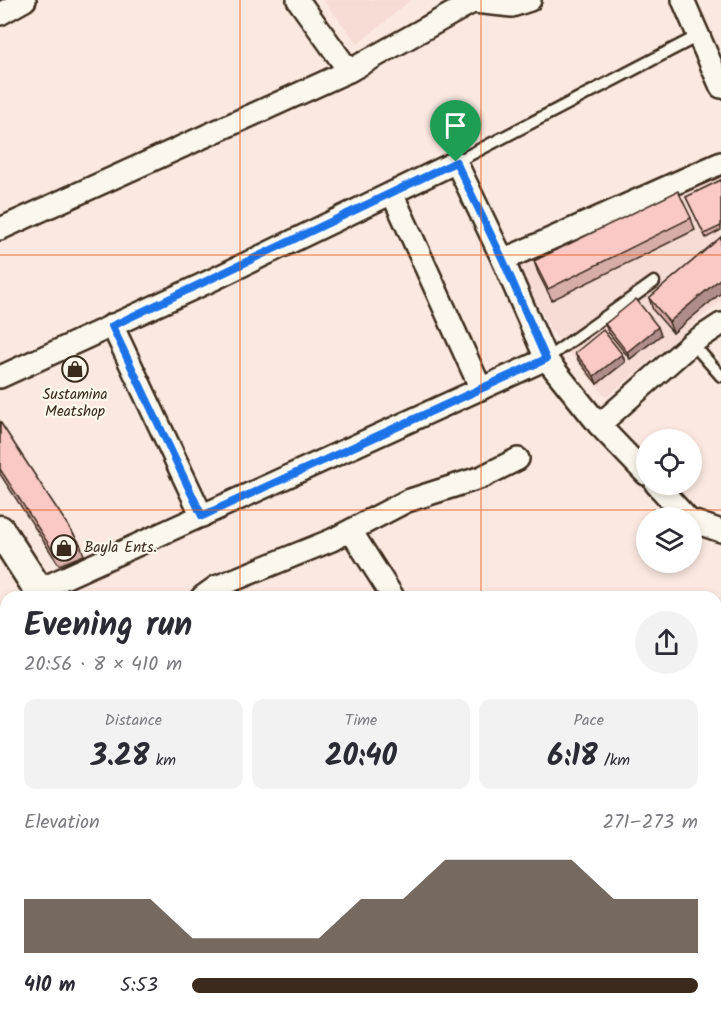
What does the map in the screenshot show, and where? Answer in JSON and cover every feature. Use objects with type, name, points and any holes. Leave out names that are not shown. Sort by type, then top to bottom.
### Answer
[{"type":"main road","points":[[0,530],[39,591]]},
{"type":"street","points":[[0,14],[25,0]]},
{"type":"street","points":[[298,0],[350,71]]},
{"type":"street","points":[[0,229],[350,71],[475,1],[512,6],[530,0]]},
{"type":"street","points":[[683,0],[721,87]]},
{"type":"street","points":[[0,377],[456,162],[503,260],[546,359],[599,425],[636,464]]},
{"type":"street","points":[[503,260],[721,163]]},
{"type":"street","points":[[392,193],[481,388]]},
{"type":"street","points":[[599,425],[692,343],[721,324]]},
{"type":"street","points":[[112,326],[202,516]]},
{"type":"street","points":[[47,591],[202,516],[546,359]]},
{"type":"street","points":[[210,591],[351,531],[407,501],[482,477],[518,459]]},
{"type":"street","points":[[666,495],[677,507]]},
{"type":"street","points":[[702,524],[721,531]]},
{"type":"street","points":[[351,531],[389,591]]},
{"type":"lane","points":[[456,162],[698,36]]},
{"type":"lane","points":[[546,359],[654,282]]},
{"type":"lane","points":[[692,343],[721,376]]},
{"type":"shaded area","points":[[323,0],[411,0],[358,44]]},
{"type":"shaded area","points":[[721,169],[721,301],[606,398],[550,329],[517,264]]},
{"type":"building","points":[[721,180],[721,226],[704,234],[686,197]]},
{"type":"building","points":[[678,191],[691,218],[548,289],[534,261]]},
{"type":"building","points":[[721,237],[721,278],[669,322],[649,298]]},
{"type":"building","points":[[636,299],[658,327],[627,352],[605,324]]},
{"type":"building","points":[[603,330],[622,354],[594,376],[575,353]]},
{"type":"building","points":[[0,422],[80,544],[55,554],[0,469]]},
{"type":"place","name":"Sustamina Meatshop","points":[[75,369]]},
{"type":"place","name":"Bayla Ents.","points":[[64,548]]},
{"type":"route","points":[[456,162],[503,260],[546,359],[202,516],[112,326],[456,162]]}]
